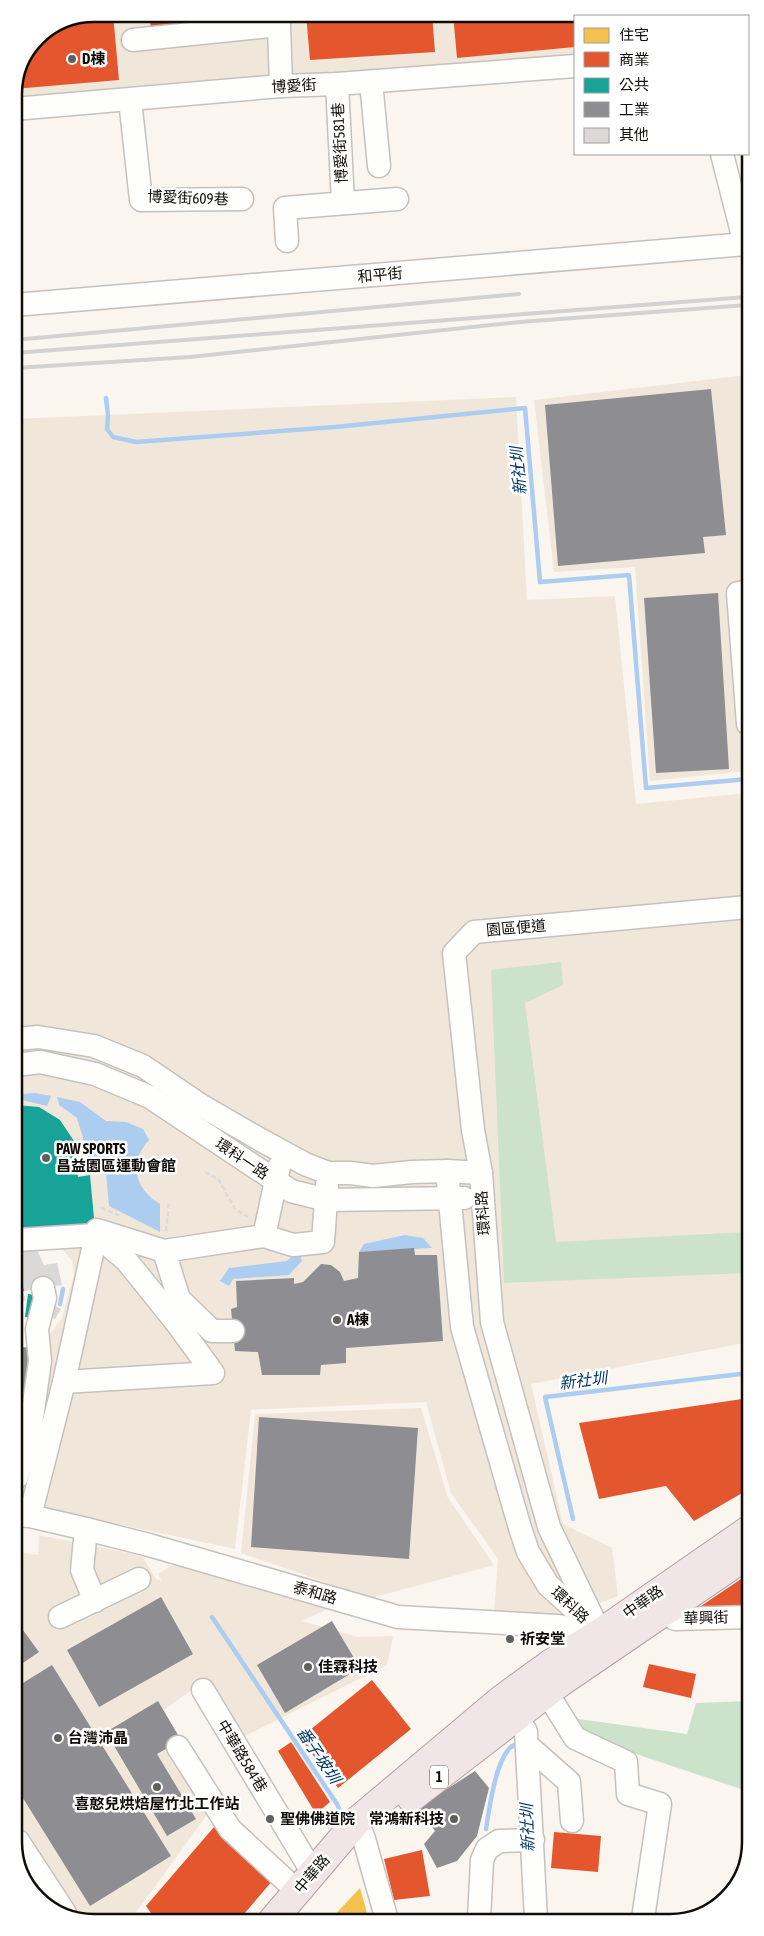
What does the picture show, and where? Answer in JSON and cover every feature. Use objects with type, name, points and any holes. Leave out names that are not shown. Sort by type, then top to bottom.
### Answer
[{"type":"main road","name":"中華路","points":[[541,1684],[606,1640],[742,1534]]},
{"type":"main road","name":"中華路","points":[[606,1640],[667,1608],[742,1558]]},
{"type":"main road","name":"1","points":[[338,1856],[360,1830],[541,1684]]},
{"type":"main road","name":"中華路","points":[[278,1913],[305,1882],[338,1856]]},
{"type":"main road","name":"中華路","points":[[301,1913],[338,1856]]},
{"type":"street","points":[[133,40],[279,25],[281,86]]},
{"type":"street","name":"博愛街","points":[[23,108],[281,86],[371,82],[574,66]]},
{"type":"street","points":[[371,82],[379,166]]},
{"type":"street","name":"博愛街581巷","points":[[337,84],[343,203]]},
{"type":"street","name":"博愛街609巷","points":[[130,100],[142,200],[242,199]]},
{"type":"street","points":[[722,155],[742,229]]},
{"type":"street","points":[[287,241],[286,208],[397,199]]},
{"type":"street","name":"和平街","points":[[23,304],[742,244]]},
{"type":"street","points":[[742,593],[738,593],[742,645]]},
{"type":"street","name":"園區便道","points":[[481,1173],[473,1130],[454,953],[474,932],[742,908]]},
{"type":"street","name":"環科一路","points":[[23,1038],[38,1037],[94,1046],[143,1066],[202,1106],[282,1152],[328,1173],[351,1173],[373,1176],[447,1171],[481,1173]]},
{"type":"street","name":"環科一路","points":[[23,1064],[40,1062],[95,1074],[150,1097],[291,1191],[327,1200],[482,1198]]},
{"type":"street","points":[[264,1236],[282,1152]]},
{"type":"street","name":"環科路","points":[[447,1171],[462,1327],[528,1552],[548,1585],[606,1640]]},
{"type":"street","points":[[23,1239],[95,1232],[164,1251],[264,1236],[293,1245],[323,1242],[328,1173]]},
{"type":"street","name":"環科路","points":[[481,1173],[492,1322],[549,1527],[606,1640]]},
{"type":"street","points":[[23,1516],[64,1382],[95,1232]]},
{"type":"street","points":[[64,1382],[213,1373],[176,1322],[126,1260],[95,1232]]},
{"type":"street","points":[[164,1251],[180,1299],[212,1331],[233,1331]]},
{"type":"street","points":[[23,1458],[31,1429],[40,1361],[37,1330],[45,1298],[44,1288]]},
{"type":"street","points":[[509,1488],[535,1481]]},
{"type":"street","name":"泰和路","points":[[23,1516],[149,1545],[398,1617],[548,1626],[606,1640]]},
{"type":"street","points":[[86,1529],[82,1570],[95,1600]]},
{"type":"street","points":[[60,1616],[139,1579]]},
{"type":"street","name":"華興街","points":[[667,1608],[675,1619],[742,1617]]},
{"type":"street","points":[[541,1684],[575,1738],[626,1762],[628,1794],[660,1804],[644,1914]]},
{"type":"street","name":"中華路584巷","points":[[203,1690],[305,1882]]},
{"type":"street","points":[[509,1708],[526,1732],[535,1753],[532,1840],[536,1914]]},
{"type":"street","points":[[178,1747],[230,1829],[305,1882]]},
{"type":"street","points":[[535,1753],[569,1782],[572,1821]]},
{"type":"street","points":[[360,1830],[385,1914]]},
{"type":"street","points":[[479,1914],[482,1860],[486,1849],[499,1840],[532,1840]]},
{"type":"street","points":[[23,1851],[38,1885],[52,1900]]},
{"type":"path","points":[[205,1172],[218,1179],[235,1209],[256,1222],[264,1236]]},
{"type":"shaded area","points":[[94,22],[574,23],[574,56],[23,99],[25,76],[30,63],[37,51],[47,40],[71,26]]},
{"type":"shaded area","points":[[742,376],[742,772],[650,781],[635,567],[554,572],[534,400]]},
{"type":"shaded area","points":[[516,397],[527,600],[615,596],[636,804],[742,794],[742,1343],[531,1384],[563,1524],[612,1548],[618,1596],[560,1619],[494,1615],[498,1559],[451,1493],[426,1402],[251,1410],[235,1549],[23,1504],[23,1466],[35,1355],[62,1318],[74,1275],[72,1261],[60,1246],[23,1243],[23,419]]},
{"type":"shaded area","points":[[421,1408],[448,1498],[494,1565],[371,1598],[241,1553],[255,1414]]},
{"type":"shaded area","points":[[39,1535],[142,1556],[156,1579],[162,1581],[158,1574],[176,1563],[332,1607],[302,1621],[358,1637],[393,1636],[387,1665],[243,1737],[205,1680],[164,1710],[211,1809],[135,1913],[90,1913],[71,1910],[51,1899],[37,1885],[26,1865],[23,1851],[23,1551],[24,1553],[38,1555]]},
{"type":"green space","points":[[561,962],[563,985],[525,1003],[556,1242],[742,1232],[742,1273],[504,1283],[491,970]]},
{"type":"green space","points":[[742,1701],[742,1789],[576,1734],[571,1718],[687,1734],[696,1703]]},
{"type":"water","points":[[35,1093],[51,1096],[47,1106],[23,1100],[23,1094]]},
{"type":"water","points":[[57,1097],[80,1102],[106,1121],[126,1122],[143,1129],[149,1140],[138,1158],[137,1175],[145,1191],[160,1204],[160,1232],[109,1206],[105,1162],[89,1158],[77,1118],[59,1105]]},
{"type":"water","points":[[405,1235],[423,1238],[432,1248],[359,1252],[364,1244]]},
{"type":"water","points":[[299,1250],[302,1261],[289,1275],[233,1279],[229,1286],[220,1281],[229,1268],[287,1261]]},
{"type":"building: 住宅","points":[[360,1888],[367,1913],[336,1913]]},
{"type":"building: 商業","name":"D棟","points":[[94,22],[114,22],[119,80],[23,88],[30,63],[37,51],[47,40],[71,26]]},
{"type":"building: 商業","points":[[150,22],[230,22],[151,29]]},
{"type":"building: 商業","points":[[307,22],[433,23],[435,52],[310,60]]},
{"type":"building: 商業","points":[[454,23],[574,23],[574,47],[457,58]]},
{"type":"building: 商業","points":[[742,1399],[742,1493],[694,1521],[666,1486],[599,1499],[579,1423]]},
{"type":"building: 商業","points":[[742,1578],[742,1609],[692,1612]]},
{"type":"building: 商業","points":[[649,1664],[696,1674],[691,1698],[643,1687]]},
{"type":"building: 商業","points":[[372,1680],[411,1729],[338,1788],[300,1738]]},
{"type":"building: 商業","points":[[291,1742],[330,1802],[316,1814],[278,1751]]},
{"type":"building: 商業","points":[[214,1827],[273,1880],[245,1913],[151,1913],[146,1906]]},
{"type":"building: 商業","points":[[554,1832],[601,1836],[598,1872],[551,1868]]},
{"type":"building: 商業","points":[[422,1850],[430,1896],[394,1900],[384,1859]]},
{"type":"building: 公共","name":"PAW SPORTS 昌益園區運動會館","points":[[23,1106],[39,1107],[60,1120],[74,1141],[78,1177],[90,1175],[95,1229],[23,1234]]},
{"type":"building: 公共","points":[[28,1294],[40,1296],[37,1319],[25,1317]]},
{"type":"building: 工業","points":[[711,389],[726,535],[703,537],[705,553],[558,566],[545,405]]},
{"type":"building: 工業","points":[[718,593],[729,769],[656,773],[644,598]]},
{"type":"building: 工業","name":"A棟","points":[[414,1248],[415,1255],[437,1255],[443,1341],[346,1348],[346,1363],[321,1365],[320,1375],[262,1375],[258,1352],[235,1351],[231,1309],[237,1307],[236,1281],[294,1278],[294,1284],[303,1282],[321,1264],[331,1265],[340,1272],[344,1281],[358,1278],[359,1252]]},
{"type":"building: 工業","points":[[23,1347],[35,1348],[31,1393],[23,1392]]},
{"type":"building: 工業","points":[[259,1417],[418,1428],[409,1559],[251,1547]]},
{"type":"building: 工業","points":[[161,1597],[193,1654],[99,1707],[67,1650]]},
{"type":"building: 工業","name":"佳霖科技","points":[[332,1621],[360,1668],[285,1713],[257,1665]]},
{"type":"building: 工業","points":[[23,1630],[39,1652],[23,1663]]},
{"type":"building: 工業","name":"台灣沛晶","points":[[52,1665],[171,1856],[90,1906],[23,1798],[23,1683]]},
{"type":"building: 工業","name":"喜憨兒烘焙屋竹北工作站","points":[[158,1701],[181,1740],[157,1754],[196,1819],[167,1836],[106,1732]]},
{"type":"building: 工業","name":"常鴻新科技","points":[[475,1771],[489,1788],[477,1836],[457,1861],[437,1868],[424,1844],[435,1831],[419,1807]]},
{"type":"building: 其他","points":[[37,1250],[44,1265],[57,1263],[62,1285],[24,1291],[23,1251]]},
{"type":"building: 其他","points":[[51,1303],[61,1309],[55,1319],[45,1313]]},
{"type":"waterway","name":"新社圳","points":[[106,398],[107,429],[113,437],[136,442],[335,427],[525,408],[540,582],[629,575],[646,788],[742,780]]},
{"type":"waterway","name":"番子坡圳","points":[[60,1304],[63,1289]]},
{"type":"waterway","name":"新社圳","points":[[573,1519],[545,1397],[742,1374]]},
{"type":"waterway","name":"番子坡圳","points":[[212,1617],[337,1804],[344,1821]]},
{"type":"waterway","points":[[486,1829],[494,1783],[502,1759],[514,1745]]},
{"type":"railway","points":[[23,339],[519,294]]},
{"type":"railway","points":[[23,352],[742,297]]},
{"type":"railway","points":[[23,367],[190,357],[520,322],[742,305]]},
{"type":"place","name":"D棟","points":[[72,59]]},
{"type":"place","name":"PAW SPORTS 昌益園區運動會館","points":[[46,1158]]},
{"type":"place","name":"A棟","points":[[337,1320]]},
{"type":"place","name":"祈安堂","points":[[510,1639]]},
{"type":"place","name":"佳霖科技","points":[[308,1667]]},
{"type":"place","name":"台灣沛晶","points":[[58,1738]]},
{"type":"place","name":"喜憨兒烘焙屋竹北工作站","points":[[157,1787]]},
{"type":"place","name":"聖佛佛道院","points":[[270,1819]]},
{"type":"place","name":"常鴻新科技","points":[[454,1819]]}]
